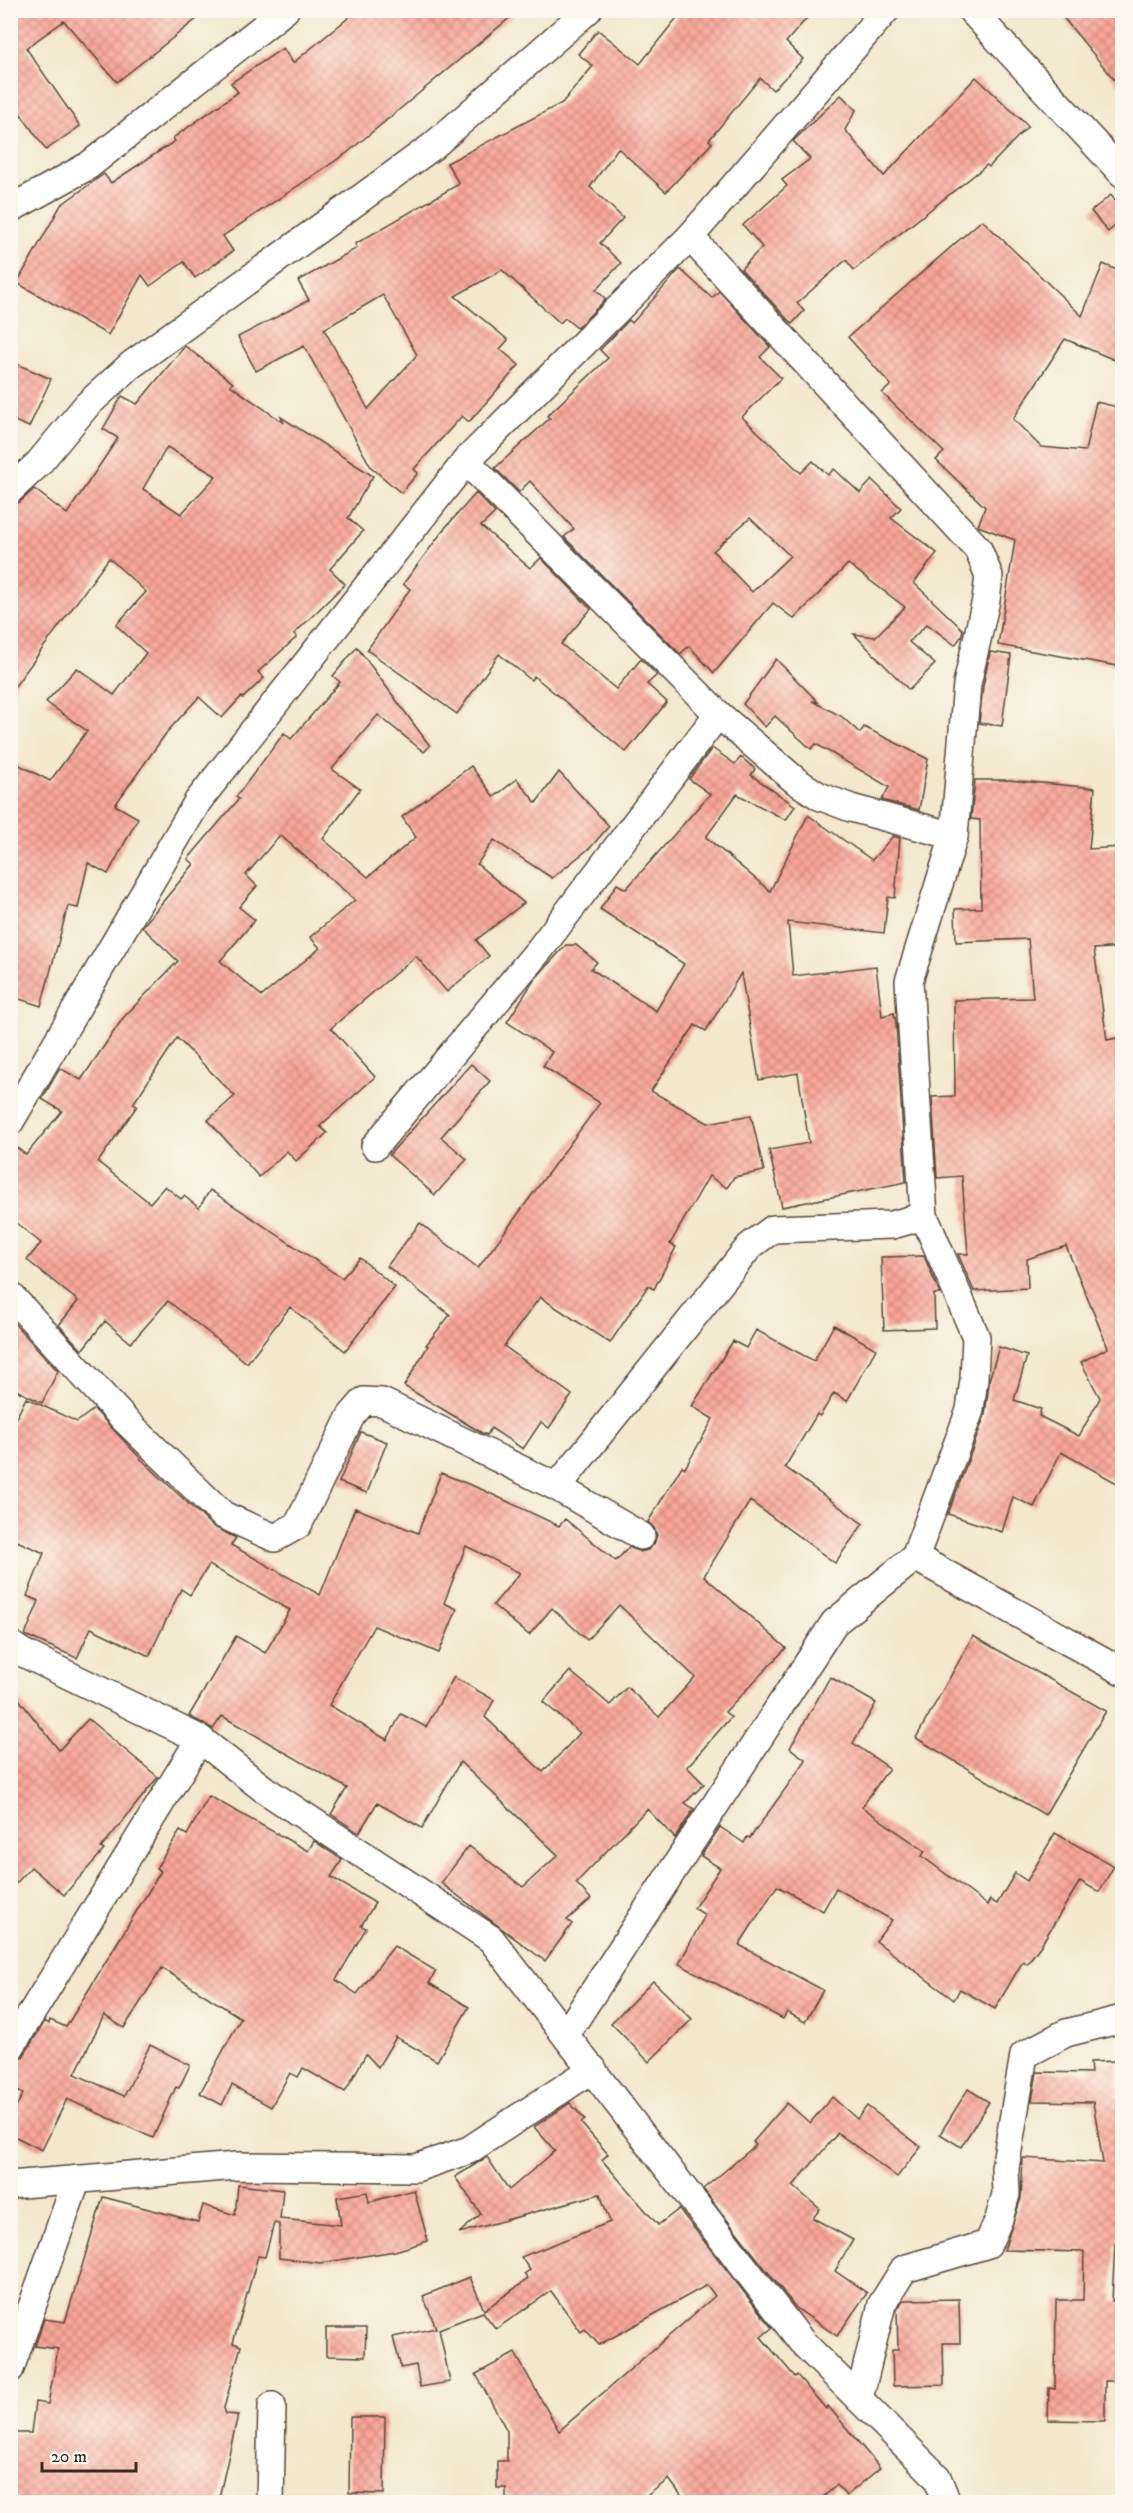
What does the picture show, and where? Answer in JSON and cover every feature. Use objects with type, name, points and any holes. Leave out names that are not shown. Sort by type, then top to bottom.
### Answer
[{"type":"street","points":[[10,209],[88,166],[285,10]]},
{"type":"street","points":[[10,490],[38,464],[87,405],[131,365],[433,146],[588,10]]},
{"type":"street","points":[[10,1122],[198,801],[466,461],[690,237],[886,10]]},
{"type":"street","points":[[971,10],[1122,173]]},
{"type":"street","points":[[566,2034],[834,1623],[915,1557],[970,1410],[975,1358],[976,1337],[924,1216],[909,981],[954,836],[967,684],[986,600],[989,576],[978,549],[690,237]]},
{"type":"street","points":[[466,461],[718,714],[795,781],[819,796],[851,808],[954,836]]},
{"type":"street","points":[[375,1146],[540,949],[718,714]]},
{"type":"street","points":[[557,1486],[750,1246],[773,1229],[892,1225],[924,1216]]},
{"type":"street","points":[[10,1295],[124,1419],[223,1515],[275,1538],[298,1525],[351,1416],[364,1401],[382,1402],[557,1486],[641,1536]]},
{"type":"street","points":[[915,1557],[1122,1671]]},
{"type":"street","points":[[15,1652],[200,1739],[265,1790],[491,1939],[802,2342],[937,2477],[947,2502]]},
{"type":"street","points":[[10,2048],[200,1739]]},
{"type":"street","points":[[859,2399],[882,2304],[904,2269],[988,2244],[999,2220],[1006,2194],[1005,2168],[1024,2055],[1066,2033],[1122,2019]]},
{"type":"street","points":[[10,2185],[237,2166],[416,2168],[469,2150],[593,2069]]},
{"type":"street","points":[[10,2369],[77,2179]]},
{"type":"street","points":[[270,2502],[272,2406]]},
{"type":"building","points":[[10,10],[208,10],[117,82],[64,21],[26,48],[80,126],[46,150],[10,99]]},
{"type":"building","points":[[358,10],[519,10],[347,153],[223,236],[233,251],[195,278],[184,262],[150,286],[142,275],[108,335],[17,283],[61,205],[104,174],[111,183],[175,141],[173,138],[238,92],[231,83],[283,48],[293,63]]},
{"type":"building","points":[[683,10],[814,10],[786,42],[803,59],[773,90],[760,78],[709,140],[712,143],[666,192],[618,148],[590,187],[623,218],[600,243],[621,263],[596,290],[606,299],[577,328],[565,318],[560,323],[502,270],[455,296],[508,340],[500,349],[519,365],[469,422],[462,416],[414,469],[418,473],[401,493],[371,467],[304,346],[256,371],[238,337],[309,300],[298,281],[357,248],[355,244],[459,184],[447,163],[562,103],[593,66],[578,54],[598,30],[640,64]],"holes":[[[383,295],[417,355],[368,409],[324,329]]]},
{"type":"building","points":[[1057,10],[1122,10],[1122,89]]},
{"type":"building","points":[[976,77],[1028,126],[989,167],[987,165],[854,270],[846,260],[797,303],[804,311],[792,324],[741,269],[762,247],[743,225],[787,186],[782,180],[810,159],[793,141],[841,95],[856,110],[845,130],[884,176]]},
{"type":"building","points":[[1111,195],[1122,210],[1122,220],[1108,232],[1091,211]]},
{"type":"building","points":[[982,220],[1082,316],[1103,264],[1122,272],[1122,363],[1065,339],[1013,419],[1041,447],[1085,451],[1096,402],[1122,408],[1122,633],[1118,666],[998,645],[1015,540],[978,526],[985,507],[936,460],[944,452],[882,393],[891,385],[848,337]]},
{"type":"building","points":[[680,269],[712,298],[719,291],[770,347],[760,357],[781,378],[742,417],[801,473],[813,461],[828,475],[834,469],[860,493],[872,480],[901,508],[891,518],[937,553],[914,583],[963,630],[955,645],[927,624],[909,642],[935,664],[909,690],[854,634],[875,637],[905,607],[848,564],[794,619],[773,603],[714,673],[689,646],[680,654],[564,537],[574,529],[530,481],[519,492],[495,468],[550,418],[547,416],[608,358],[600,350],[629,320],[632,323]],"holes":[[[750,518],[790,556],[752,592],[713,551]]]},
{"type":"building","points":[[185,346],[233,383],[230,385],[284,423],[281,417],[373,476],[348,518],[363,531],[330,569],[345,584],[294,634],[297,637],[258,672],[264,678],[243,698],[241,697],[222,718],[199,697],[167,732],[115,805],[138,818],[108,874],[88,863],[78,908],[68,906],[41,1006],[10,996],[10,760],[50,781],[87,731],[46,702],[77,668],[114,695],[146,653],[116,625],[146,592],[109,558],[10,693],[10,505],[20,502],[34,489],[67,514],[118,438],[103,429],[122,396],[137,404]],"holes":[[[167,447],[216,476],[181,514],[143,489]]]},
{"type":"building","points":[[10,361],[51,379],[29,427],[10,419]]},
{"type":"building","points":[[476,493],[495,513],[481,526],[530,568],[541,558],[591,609],[561,644],[616,689],[641,659],[657,675],[647,684],[667,702],[626,752],[534,676],[531,680],[499,654],[457,714],[367,650],[410,589],[403,584],[445,528]]},
{"type":"building","points":[[357,647],[430,746],[424,752],[378,715],[332,769],[360,789],[323,839],[368,877],[416,837],[402,817],[471,766],[494,797],[517,779],[536,803],[559,772],[609,826],[591,847],[552,878],[494,840],[477,864],[524,903],[476,940],[489,956],[447,992],[416,956],[331,1028],[375,1077],[320,1126],[327,1133],[296,1161],[287,1151],[259,1177],[208,1120],[235,1096],[177,1038],[133,1104],[137,1106],[98,1162],[150,1203],[165,1186],[181,1199],[184,1196],[199,1208],[210,1190],[342,1278],[360,1258],[395,1287],[345,1351],[290,1307],[247,1363],[168,1301],[131,1343],[105,1321],[82,1350],[59,1325],[78,1301],[27,1260],[41,1243],[10,1218],[10,1142],[26,1155],[62,1111],[42,1099],[60,1068],[81,1080],[123,1018],[178,961],[142,927],[194,864],[188,859],[239,799],[236,797],[284,733],[291,739],[340,682],[333,676]],"holes":[[[280,835],[355,900],[310,937],[320,948],[262,996],[220,961],[255,920],[239,907],[257,886],[246,875]]]},
{"type":"building","points":[[990,652],[1011,655],[1002,726],[979,723]]},
{"type":"building","points":[[776,659],[818,702],[812,701],[841,716],[860,733],[864,727],[928,759],[919,810],[882,800],[889,787],[816,744],[811,749],[775,716],[765,727],[743,704]]},
{"type":"building","points":[[712,748],[735,764],[741,757],[755,769],[751,775],[795,806],[786,820],[737,794],[706,837],[770,891],[808,815],[872,860],[893,836],[900,838],[895,898],[888,897],[884,933],[788,922],[793,976],[876,966],[882,1016],[894,1013],[896,1023],[906,1182],[782,1207],[769,1150],[809,1143],[798,1073],[759,1080],[741,973],[706,1031],[695,1025],[651,1091],[708,1123],[751,1115],[764,1171],[734,1177],[727,1188],[709,1176],[670,1244],[676,1247],[654,1289],[648,1286],[610,1343],[540,1297],[504,1346],[572,1395],[549,1428],[541,1422],[523,1449],[491,1428],[487,1435],[482,1433],[404,1386],[428,1346],[426,1345],[450,1315],[387,1266],[420,1223],[478,1268],[600,1103],[543,1066],[552,1052],[507,1022],[534,980],[566,945],[576,945],[597,962],[591,969],[656,1011],[684,964],[600,909],[617,884],[626,889],[710,794],[689,779]]},
{"type":"building","points":[[975,780],[1008,780],[1095,788],[1089,849],[1122,847],[1122,947],[1094,949],[1107,1040],[1122,1037],[1122,1486],[1061,1452],[1034,1507],[1013,1497],[1002,1532],[948,1514],[985,1415],[990,1377],[999,1347],[1027,1356],[1014,1400],[1041,1409],[1039,1416],[1079,1436],[1100,1398],[1081,1362],[1108,1348],[1066,1246],[1027,1259],[1028,1288],[974,1291],[958,1254],[968,1254],[962,1176],[937,1178],[932,1097],[955,1096],[954,1000],[1033,998],[1028,939],[956,942],[955,909],[981,908],[980,820],[971,819]]},
{"type":"building","points":[[471,1064],[490,1081],[441,1137],[467,1159],[435,1195],[389,1155]]},
{"type":"building","points":[[924,1256],[940,1294],[934,1294],[935,1328],[884,1330],[881,1257]]},
{"type":"building","points":[[10,1319],[58,1371],[42,1403],[10,1387]]},
{"type":"building","points":[[834,1325],[876,1349],[847,1401],[834,1393],[820,1416],[817,1414],[785,1467],[863,1524],[835,1563],[750,1501],[704,1576],[786,1648],[725,1712],[731,1717],[687,1767],[704,1784],[685,1803],[694,1809],[675,1838],[647,1809],[576,1883],[591,1899],[567,1920],[572,1924],[545,1961],[441,1883],[469,1846],[523,1887],[558,1855],[460,1762],[422,1828],[377,1803],[359,1833],[331,1814],[347,1788],[222,1716],[213,1729],[189,1716],[236,1636],[265,1653],[290,1610],[209,1565],[190,1595],[181,1589],[149,1656],[91,1628],[77,1658],[25,1635],[39,1601],[27,1596],[44,1553],[10,1538],[10,1431],[26,1398],[77,1422],[94,1409],[143,1461],[212,1526],[236,1538],[231,1545],[320,1595],[355,1508],[418,1533],[441,1473],[559,1526],[565,1519],[616,1561],[629,1547],[640,1552],[648,1550],[654,1544],[657,1535],[648,1522],[682,1466],[685,1468],[713,1419],[692,1406],[733,1341],[746,1348],[756,1330],[814,1361]],"holes":[[[466,1546],[520,1573],[493,1605],[529,1635],[552,1608],[587,1640],[619,1605],[695,1677],[659,1717],[627,1687],[610,1705],[570,1671],[543,1702],[580,1733],[543,1772],[485,1717],[494,1700],[454,1677],[426,1727],[401,1714],[387,1740],[329,1705],[374,1626],[439,1653],[457,1609],[444,1603]]]},
{"type":"building","points":[[361,1432],[387,1442],[367,1493],[339,1482]]},
{"type":"building","points":[[973,1636],[1106,1711],[1045,1815],[916,1738]]},
{"type":"building","points":[[830,1677],[876,1703],[853,1743],[889,1768],[862,1807],[925,1851],[922,1856],[987,1905],[990,1900],[997,1904],[1015,1873],[1027,1881],[1055,1833],[1114,1866],[1099,1892],[1080,1881],[1041,1945],[1027,1964],[1023,1961],[995,2009],[960,1989],[954,2000],[876,1941],[892,1920],[836,1888],[823,1911],[777,1886],[739,1945],[823,1990],[805,2022],[787,2012],[783,2019],[679,1964],[705,1915],[694,1908],[720,1868],[701,1856],[720,1827],[744,1843],[747,1837],[750,1838],[806,1760],[790,1748]]},
{"type":"building","points":[[10,1688],[59,1750],[88,1719],[158,1777],[101,1848],[104,1850],[64,1895],[31,1867],[10,1890]]},
{"type":"building","points":[[209,1796],[308,1851],[314,1841],[342,1860],[331,1877],[375,1903],[361,1926],[366,1928],[336,1980],[357,1994],[394,1946],[436,1971],[429,1983],[469,2007],[437,2061],[396,2037],[378,2067],[366,2054],[345,2092],[303,2068],[298,2077],[290,2073],[271,2107],[232,2085],[222,2105],[200,2093],[241,2018],[162,1968],[124,2028],[104,2015],[75,2074],[124,2096],[150,2045],[190,2065],[179,2088],[176,2087],[153,2138],[67,2099],[42,2150],[10,2134],[10,2118],[23,2094],[10,2087],[10,2064],[23,2057],[45,2021],[49,2024],[50,2020],[66,2027],[161,1871],[156,1868],[180,1831],[187,1835]]},
{"type":"building","points":[[653,1981],[692,2019],[649,2062],[611,2023]]},
{"type":"building","points":[[1117,2061],[1122,2160],[1122,2244],[1115,2244],[1112,2301],[1122,2301],[1122,2381],[1105,2381],[1105,2421],[1048,2420],[1049,2388],[1055,2389],[1056,2300],[1083,2300],[1084,2252],[1004,2250],[1021,2198],[1023,2158],[1103,2163],[1093,2102],[1032,2101],[1037,2072],[1091,2073],[1090,2062]]},
{"type":"building","points":[[968,2089],[989,2102],[961,2147],[940,2134]]},
{"type":"building","points":[[832,2097],[857,2119],[867,2106],[921,2147],[897,2177],[838,2133],[793,2186],[820,2209],[813,2218],[853,2240],[835,2271],[867,2293],[837,2336],[796,2308],[703,2189],[756,2145],[753,2142],[787,2103],[810,2123]]},
{"type":"building","points":[[570,2103],[585,2120],[581,2123],[608,2154],[602,2160],[658,2225],[679,2209],[772,2328],[761,2337],[826,2409],[828,2406],[880,2468],[846,2496],[837,2485],[817,2502],[686,2502],[669,2479],[639,2502],[506,2502],[506,2488],[497,2488],[497,2461],[507,2461],[507,2431],[476,2374],[515,2353],[559,2431],[715,2296],[707,2285],[599,2345],[585,2329],[581,2332],[551,2291],[496,2329],[483,2312],[439,2329],[450,2382],[420,2387],[416,2365],[401,2368],[393,2337],[436,2328],[423,2296],[470,2277],[484,2310],[528,2279],[524,2274],[530,2270],[521,2257],[610,2222],[600,2194],[459,2233],[481,2214],[455,2177],[487,2157],[509,2190],[555,2151],[534,2127]]},
{"type":"building","points":[[238,2185],[283,2190],[280,2219],[341,2225],[337,2197],[367,2192],[369,2202],[414,2190],[428,2241],[395,2251],[321,2263],[279,2258],[279,2224],[274,2223],[265,2257],[258,2256],[233,2343],[241,2346],[224,2408],[226,2414],[238,2415],[218,2502],[10,2502],[10,2433],[31,2433],[35,2402],[48,2404],[58,2349],[35,2346],[44,2319],[65,2322],[103,2197],[198,2222],[203,2205],[235,2215]]},
{"type":"building","points":[[959,2299],[960,2343],[943,2343],[944,2385],[893,2386],[892,2350],[898,2350],[897,2310],[903,2300]]},
{"type":"building","points":[[326,2328],[366,2328],[365,2357],[326,2356]]},
{"type":"building","points":[[350,2417],[385,2417],[384,2494],[349,2493]]}]
